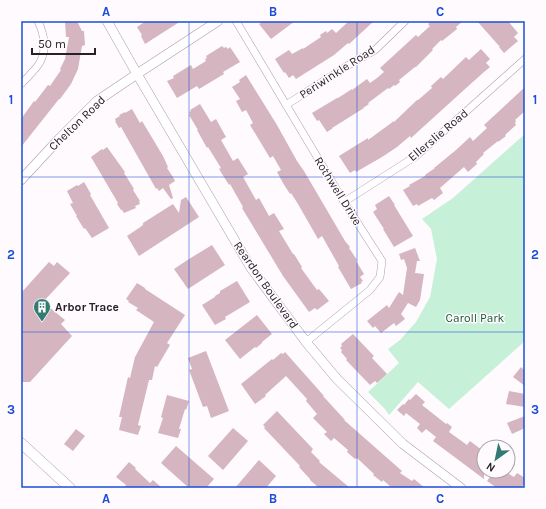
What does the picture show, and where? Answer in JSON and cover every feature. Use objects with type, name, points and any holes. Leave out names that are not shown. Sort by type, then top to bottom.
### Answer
[{"type":"main road","points":[[21,443],[70,488]]},
{"type":"street","points":[[21,84],[41,61],[45,45],[38,21]]},
{"type":"street","name":"Reardon Boulevard","points":[[107,21],[251,268],[306,342],[337,379],[403,444],[460,488]]},
{"type":"street","name":"Chelton Road","points":[[22,177],[97,101],[218,21]]},
{"type":"street","name":"Rothwell Drive","points":[[236,21],[344,202],[382,261],[380,277],[370,290],[306,342]]},
{"type":"street","name":"Periwinkle Road","points":[[286,105],[375,50],[405,21]]},
{"type":"street","name":"Ellerslie Road","points":[[344,202],[416,156],[525,59]]},
{"type":"green space","name":"Caroll Park","points":[[525,134],[525,341],[449,409],[418,382],[389,415],[368,392],[399,363],[388,349],[400,340],[416,322],[430,297],[437,259],[431,229],[422,219],[453,198]]},
{"type":"building","points":[[65,21],[77,21],[82,31],[84,31],[85,45],[82,46],[78,69],[71,84],[21,147],[21,119],[48,85],[50,86],[61,70],[60,69],[65,59],[69,37],[66,37]]},
{"type":"building","points":[[146,21],[181,21],[145,44],[137,27]]},
{"type":"building","points":[[264,21],[295,21],[271,39],[259,24]]},
{"type":"building","points":[[349,21],[374,21],[349,44],[348,43],[334,55],[296,79],[293,75],[289,78],[285,72],[284,73],[275,59],[289,50],[292,54],[303,49],[321,37],[320,35],[326,31],[327,33],[332,29],[336,33]]},
{"type":"building","points":[[432,21],[463,21],[456,27],[457,29],[442,41],[441,40],[416,67],[399,80],[400,82],[389,89],[388,88],[368,103],[369,104],[364,108],[327,132],[312,113],[352,90],[367,79],[370,83],[377,78],[384,72],[380,68],[416,35],[418,37],[430,26],[428,24]]},
{"type":"building","points":[[477,21],[508,21],[518,33],[514,37],[518,41],[504,53]]},
{"type":"building","points":[[222,46],[228,49],[230,47],[240,62],[223,72],[224,74],[199,89],[197,86],[177,98],[167,81],[174,78],[173,76],[191,65],[193,69],[206,61],[206,56]]},
{"type":"building","points":[[481,49],[490,59],[486,63],[490,67],[411,138],[410,136],[382,157],[356,172],[355,170],[350,173],[339,156],[368,138],[368,140],[394,122],[432,88],[431,86],[441,77],[443,79],[466,57],[469,60]]},
{"type":"building","points":[[246,75],[350,247],[349,248],[364,274],[360,277],[363,281],[361,282],[362,283],[351,289],[322,236],[318,239],[298,204],[283,183],[277,172],[281,170],[273,156],[270,158],[250,125],[253,123],[246,110],[242,112],[236,101],[240,99],[232,87],[240,82],[239,80]]},
{"type":"building","points":[[525,87],[525,111],[515,120],[516,125],[505,135],[506,136],[483,153],[484,154],[476,162],[477,164],[468,172],[464,167],[440,188],[443,193],[434,200],[432,198],[418,206],[417,204],[413,206],[403,190],[425,176],[470,137],[473,141],[487,128],[484,125]]},
{"type":"building","points":[[200,104],[211,122],[216,119],[226,137],[221,140],[233,161],[238,158],[248,174],[243,177],[256,200],[259,198],[269,216],[274,213],[284,229],[279,231],[302,267],[301,268],[317,290],[319,289],[329,301],[317,310],[315,308],[309,312],[283,276],[242,208],[243,207],[230,184],[229,185],[219,169],[221,168],[208,147],[207,148],[189,115],[190,110]]},
{"type":"building","points":[[132,109],[140,123],[142,121],[163,156],[168,167],[167,168],[175,181],[169,185],[173,198],[171,199],[163,188],[159,191],[157,188],[156,189],[121,127],[119,128],[115,121],[115,119],[120,116],[119,115]]},
{"type":"building","points":[[107,147],[125,172],[124,173],[140,201],[140,204],[135,206],[136,208],[124,213],[117,204],[118,203],[91,157]]},
{"type":"building","points":[[84,182],[109,228],[92,238],[76,216],[70,204],[73,203],[67,191]]},
{"type":"building","points":[[389,196],[413,236],[394,247],[373,212],[377,209],[375,205]]},
{"type":"building","points":[[186,197],[199,217],[139,256],[127,236],[143,225],[143,223],[173,204],[179,213],[181,200]]},
{"type":"building","points":[[212,245],[225,265],[188,289],[174,269]]},
{"type":"building","points":[[415,248],[420,261],[417,261],[415,273],[424,274],[420,300],[416,307],[408,303],[401,314],[405,319],[396,326],[394,323],[381,333],[375,326],[373,328],[367,321],[387,305],[389,308],[399,292],[403,295],[407,268],[404,259],[401,260],[399,254]]},
{"type":"building","name":"Arbor Trace","points":[[49,262],[54,266],[57,262],[70,273],[43,302],[65,320],[61,324],[72,336],[30,382],[21,382],[21,293]]},
{"type":"building","points":[[237,281],[250,302],[215,325],[202,305],[215,297],[220,293],[220,291]]},
{"type":"building","points":[[137,283],[185,315],[167,343],[170,345],[157,367],[155,366],[152,380],[149,380],[138,425],[141,426],[138,435],[119,430],[122,417],[119,417],[128,377],[130,378],[135,357],[154,322],[136,310],[138,308],[126,299]]},
{"type":"building","points":[[257,315],[272,334],[240,359],[225,340]]},
{"type":"building","points":[[353,334],[374,356],[372,358],[387,374],[377,383],[375,381],[370,385],[346,360],[347,359],[341,352],[341,344]]},
{"type":"building","points":[[206,351],[229,411],[211,418],[207,406],[203,407],[189,370],[192,369],[188,358]]},
{"type":"building","points":[[285,352],[344,420],[402,471],[400,473],[412,481],[414,479],[425,488],[392,488],[383,480],[382,482],[373,475],[374,474],[357,458],[355,459],[347,452],[348,450],[334,438],[331,441],[324,434],[327,432],[313,418],[317,414],[306,401],[307,399],[286,376],[265,395],[266,396],[255,404],[241,384],[272,359],[273,360],[281,353],[283,354]]},
{"type":"building","points":[[521,367],[525,371],[525,386],[513,377]]},
{"type":"building","points":[[509,391],[525,394],[525,407],[506,404]]},
{"type":"building","points":[[416,394],[425,402],[422,405],[452,427],[449,432],[467,445],[470,441],[476,446],[476,473],[433,441],[436,437],[426,429],[422,433],[417,428],[420,424],[406,413],[404,416],[397,410],[409,399],[410,400]]},
{"type":"building","points":[[167,395],[189,401],[179,429],[181,429],[178,438],[158,433],[163,418],[161,417]]},
{"type":"building","points":[[277,411],[313,449],[311,452],[320,461],[319,462],[350,488],[319,488],[310,480],[299,467],[300,466],[264,428],[265,427],[263,425]]},
{"type":"building","points":[[525,416],[525,428],[512,434],[507,423]]},
{"type":"building","points":[[233,428],[248,441],[223,470],[208,456]]},
{"type":"building","points":[[76,429],[85,436],[73,451],[64,444]]},
{"type":"building","points":[[176,446],[214,479],[206,488],[189,488],[161,463]]},
{"type":"building","points":[[259,460],[276,476],[266,488],[235,488]]},
{"type":"building","points":[[129,462],[150,483],[153,480],[162,488],[124,488],[126,485],[116,477]]},
{"type":"building","points":[[517,473],[525,478],[525,482],[521,488],[497,488],[487,481],[488,479],[516,479]]},
{"type":"place","name":"Arbor Trace","points":[[42,322]]}]
